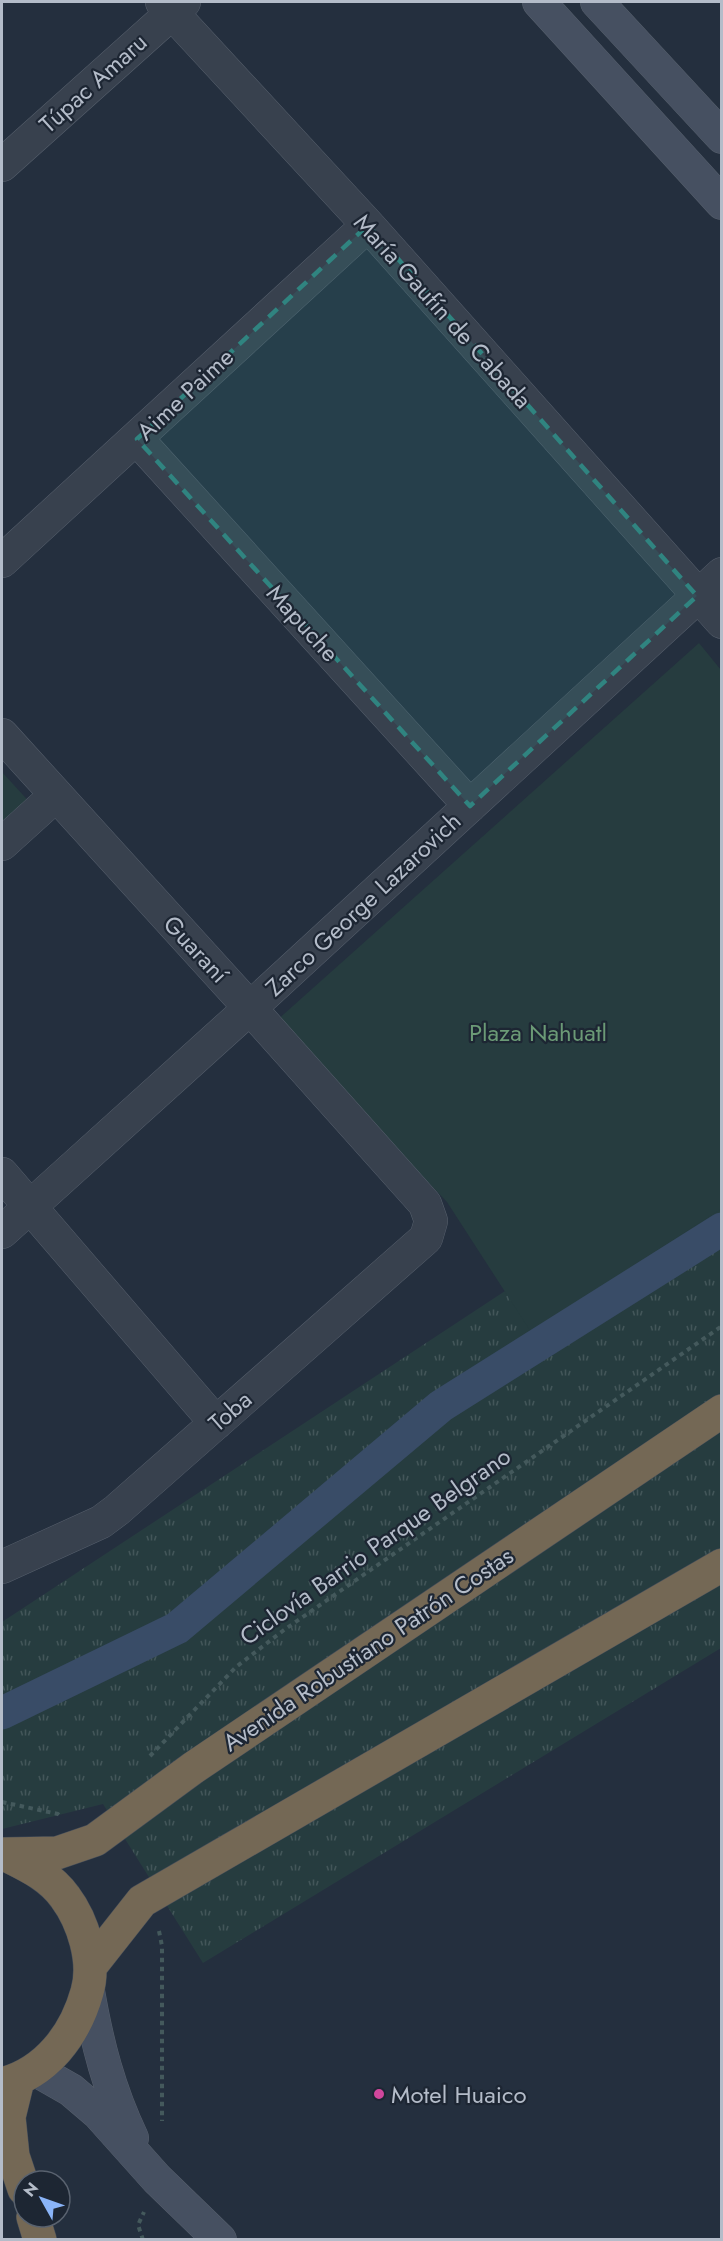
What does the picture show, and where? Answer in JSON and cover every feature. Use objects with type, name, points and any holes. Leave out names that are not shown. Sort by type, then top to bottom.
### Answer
[{"type":"highway","name":"Avenida Robustiano Patrón Costas","points":[[2,1854],[57,1853],[95,1840],[203,1762],[722,1410]]},
{"type":"highway","points":[[17,2169],[13,2156],[9,2117],[18,2078],[54,2054],[71,2030],[89,1979],[142,1901],[722,1565]]},
{"type":"highway","points":[[2,1854],[38,1870],[65,1896],[83,1930],[89,1979]]},
{"type":"street","points":[[539,2],[722,203]]},
{"type":"street","points":[[597,2],[722,137]]},
{"type":"street","name":"Túpac Amaru","points":[[2,165],[173,5]]},
{"type":"street","name":"María Gaufín de Cabada","points":[[173,5],[722,622]]},
{"type":"street","name":"Aime Paime","points":[[2,561],[368,225]]},
{"type":"street","name":"Mapuche","points":[[137,439],[470,806]]},
{"type":"street","name":"Zarco George Lazarovich","points":[[2,1232],[250,1008],[722,574]]},
{"type":"street","name":"Guaraní","points":[[2,735],[425,1204],[431,1221]]},
{"type":"street","points":[[2,844],[55,796]]},
{"type":"street","points":[[2,1174],[216,1423]]},
{"type":"street","name":"Toba","points":[[2,1567],[101,1522],[117,1510],[426,1238],[431,1221]]},
{"type":"street","points":[[89,1979],[97,2045],[109,2085],[120,2114],[152,2174]]},
{"type":"street","points":[[18,2078],[71,2090],[98,2113],[152,2174],[220,2240]]},
{"type":"path","name":"Ciclovía Barrio Parque Belgrano","points":[[142,1764],[236,1667],[284,1629],[722,1326]]},
{"type":"path","points":[[2,1802],[58,1814],[95,1840]]},
{"type":"path","points":[[142,1901],[158,1929],[162,1947],[162,2129]]},
{"type":"path","points":[[143,2240],[138,2225],[152,2174]]},
{"type":"highlighted area","points":[[368,225],[697,596],[470,806],[137,439]]},
{"type":"green space","name":"Plaza Nahuatl","points":[[699,643],[721,670],[721,1209],[531,1332],[447,1202],[275,1022]]},
{"type":"green space","points":[[2,772],[34,807],[2,837]]},
{"type":"green space","points":[[721,1149],[721,1648],[203,1963],[103,1804],[2,1829],[2,1622]]},
{"type":"waterway","points":[[2,1713],[177,1628],[441,1406],[722,1229]]},
{"type":"place","name":"Motel Huaico","points":[[379,2094]]}]
